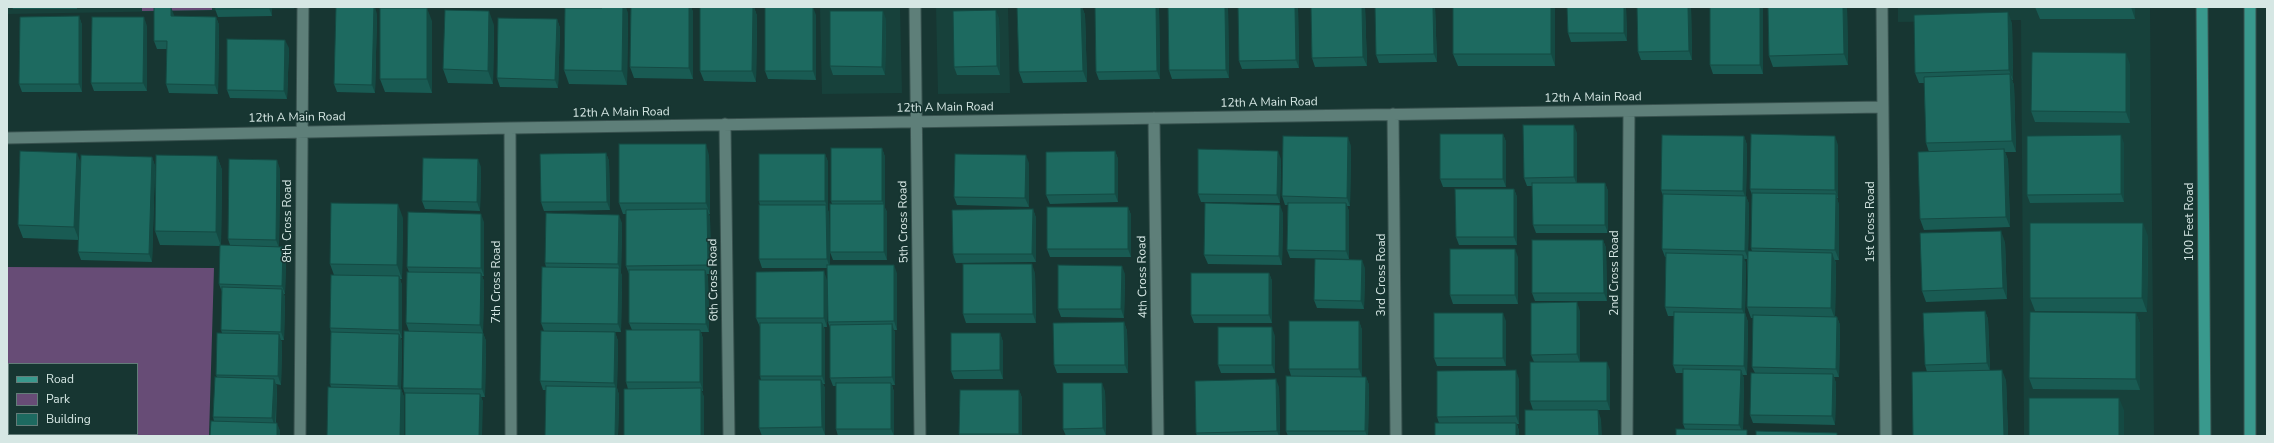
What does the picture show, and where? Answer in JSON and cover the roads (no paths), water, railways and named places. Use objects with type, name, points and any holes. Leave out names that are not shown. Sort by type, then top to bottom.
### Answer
[{"type":"main road","name":"100 Feet Road","points":[[2202,7],[2205,436]]},
{"type":"main road","points":[[2250,7],[2250,436]]},
{"type":"street","name":"8th Cross Road","points":[[300,436],[303,7]]},
{"type":"street","name":"5th Cross Road","points":[[915,7],[920,436]]},
{"type":"street","name":"1st Cross Road","points":[[1882,7],[1886,436]]},
{"type":"street","name":"12th A Main Road","points":[[7,138],[302,131],[725,124],[1883,107]]},
{"type":"street","name":"2nd Cross Road","points":[[1627,436],[1628,111]]},
{"type":"street","name":"3rd Cross Road","points":[[1393,114],[1396,436]]},
{"type":"street","name":"4th Cross Road","points":[[1154,118],[1158,436]]},
{"type":"street","name":"6th Cross Road","points":[[725,124],[729,436]]},
{"type":"street","name":"7th Cross Road","points":[[510,128],[511,436]]}]
